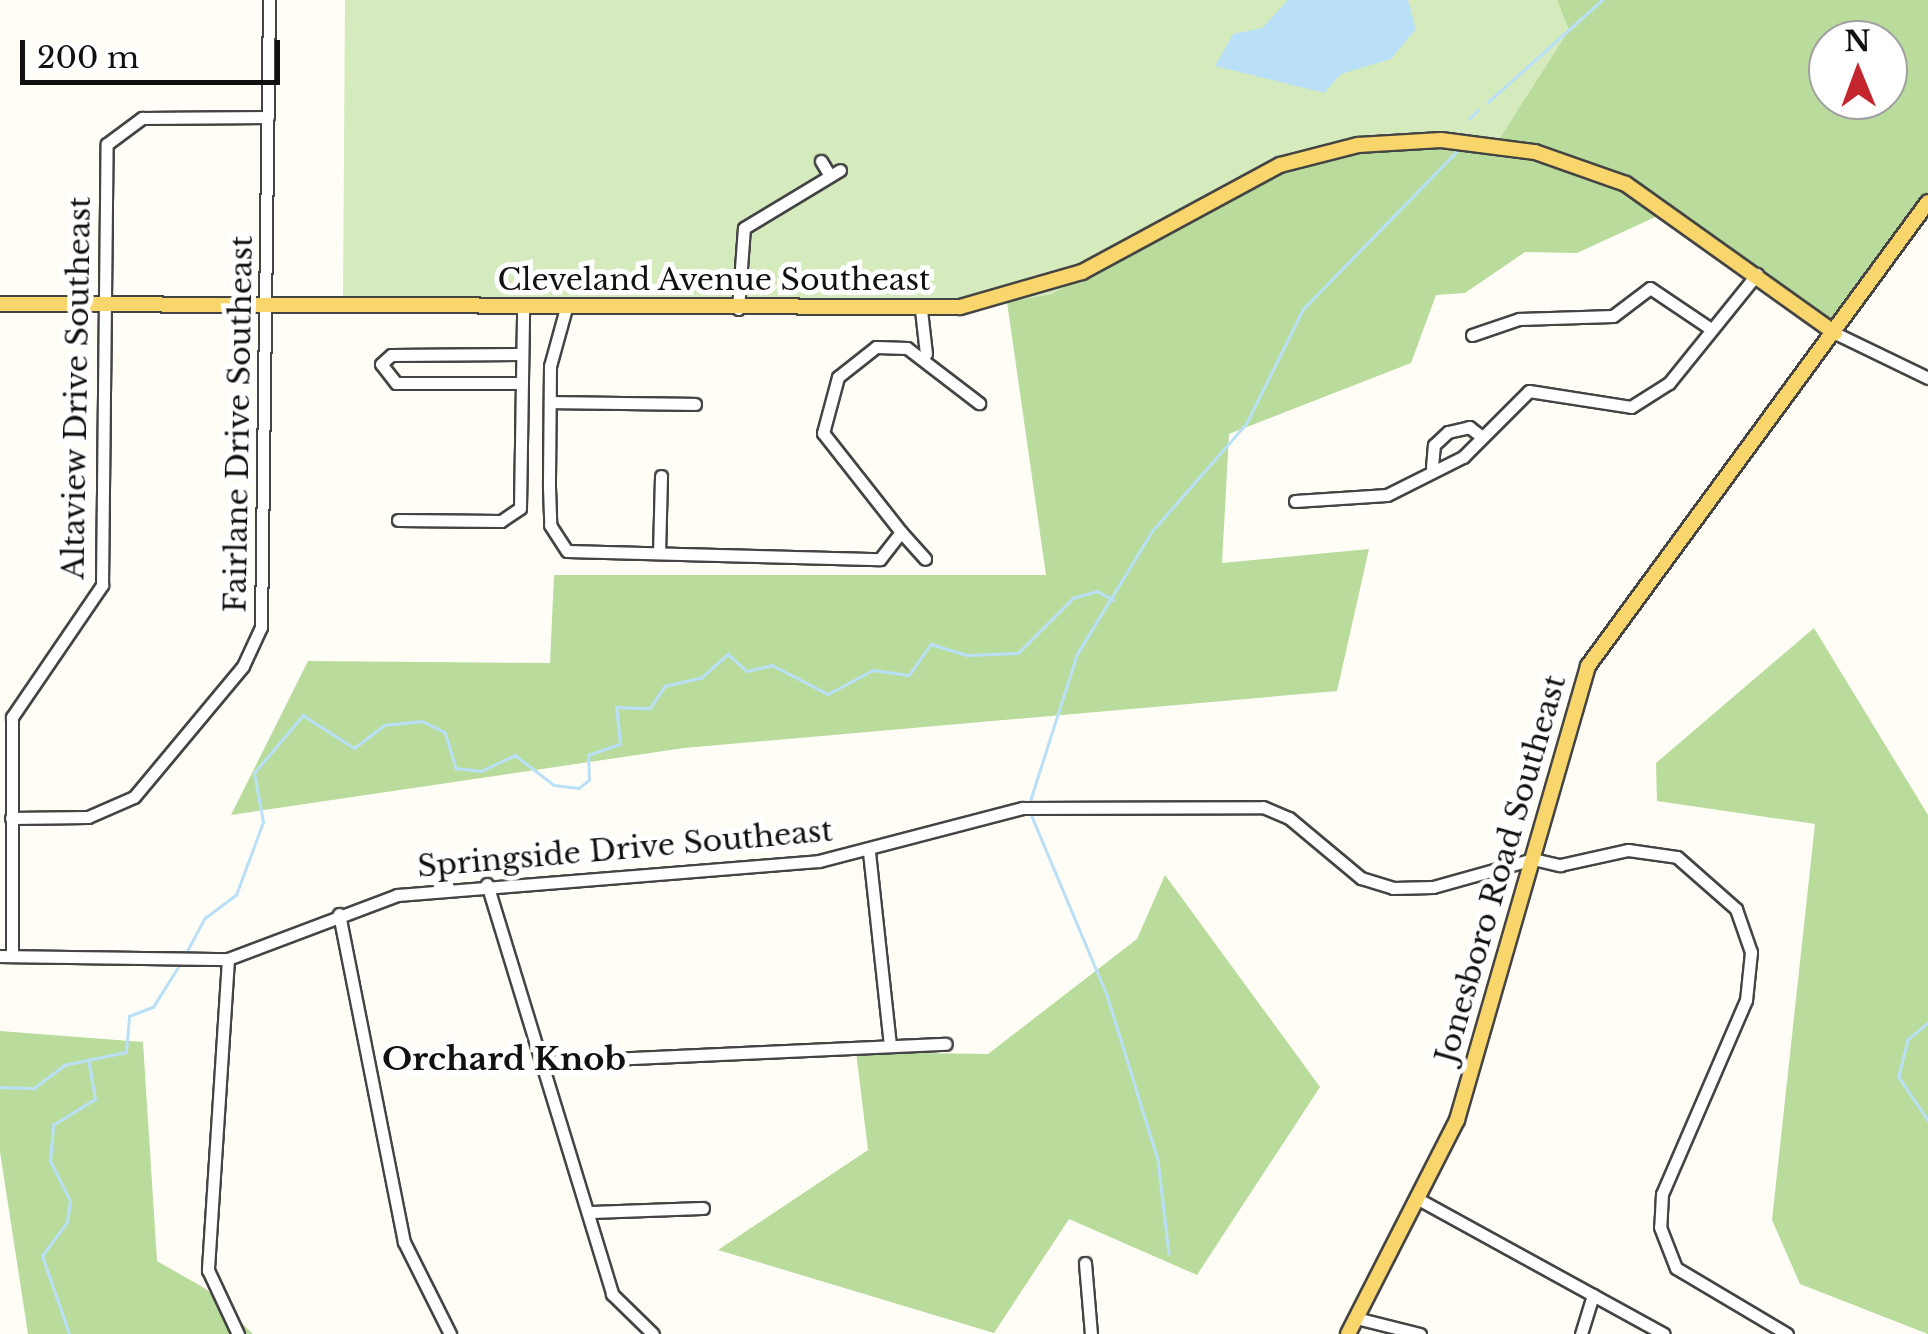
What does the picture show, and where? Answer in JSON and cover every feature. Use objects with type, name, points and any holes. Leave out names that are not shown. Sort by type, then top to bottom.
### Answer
[{"type":"main road","name":"Cleveland Avenue Southeast","points":[[0,304],[921,310],[1052,284],[1246,178],[1320,153],[1400,141],[1491,144],[1582,166],[1692,224],[1834,333]]},
{"type":"main road","name":"Jonesboro Road Southeast","points":[[1348,1334],[1420,1200],[1476,1062],[1573,705],[1602,640],[1928,202]]},
{"type":"street","name":"Fairlane Drive Southeast","points":[[11,818],[88,816],[134,797],[253,650],[264,606],[269,0]]},
{"type":"street","name":"Altaview Drive Southeast","points":[[6,956],[16,704],[102,585],[104,305],[113,134],[142,118],[268,117]]},
{"type":"street","points":[[738,309],[744,228],[835,173],[821,162]]},
{"type":"street","points":[[1295,501],[1388,495],[1432,467],[1462,457],[1529,391],[1631,407],[1670,383],[1758,274]]},
{"type":"street","points":[[1472,335],[1519,319],[1613,316],[1650,288],[1712,329]]},
{"type":"street","points":[[398,520],[501,521],[520,508],[517,382],[523,307]]},
{"type":"street","points":[[566,308],[550,402],[556,544],[659,554],[811,551],[857,562],[880,559],[902,532]]},
{"type":"street","points":[[921,310],[920,331],[926,354]]},
{"type":"street","points":[[907,348],[920,331]]},
{"type":"street","name":"Cleveland Avenue Southeast","points":[[1834,333],[1928,378]]},
{"type":"street","points":[[926,559],[823,433],[846,366],[876,347],[907,348],[926,354],[979,403]]},
{"type":"street","points":[[517,382],[396,383],[381,364],[390,354],[518,354]]},
{"type":"street","points":[[550,402],[695,404]]},
{"type":"street","points":[[1432,467],[1434,446],[1448,432],[1469,427],[1481,436]]},
{"type":"street","points":[[659,554],[661,476]]},
{"type":"street","name":"Springside Drive Southeast","points":[[6,956],[228,959],[397,894],[869,852],[982,812],[1240,806],[1289,818],[1375,885],[1433,887],[1533,859],[1560,866],[1628,850],[1677,857],[1736,909],[1751,952],[1746,1000],[1662,1194],[1660,1227],[1676,1268],[1787,1334]]},
{"type":"street","points":[[869,852],[890,1045]]},
{"type":"street","points":[[487,884],[612,1294],[653,1334]]},
{"type":"street","points":[[339,914],[404,1242],[450,1334]]},
{"type":"street","points":[[228,959],[208,1270],[238,1334]]},
{"type":"street","points":[[544,1062],[946,1044]]},
{"type":"street","points":[[1420,1200],[1664,1334]]},
{"type":"street","points":[[590,1212],[703,1208]]},
{"type":"street","points":[[1085,1262],[1091,1334]]},
{"type":"street","points":[[1580,1334],[1593,1295]]},
{"type":"street","points":[[1356,1318],[1420,1334]]},
{"type":"green space","points":[[345,0],[1557,0],[1570,30],[1493,149],[1115,259],[1052,295],[939,313],[343,300]]},
{"type":"green space","points":[[1557,0],[1928,0],[1928,201],[1838,330],[1698,226],[1664,213],[1577,253],[1525,252],[1465,293],[1436,295],[1411,363],[1229,434],[1222,563],[1369,549],[1337,691],[684,748],[231,815],[308,661],[550,663],[554,575],[1046,575],[1007,302],[1052,294],[1241,183],[1323,153],[1425,140],[1493,149],[1569,30]]},
{"type":"green space","points":[[1814,628],[1928,815],[1928,1334],[1800,1284],[1772,1220],[1815,824],[1657,801],[1656,763]]},
{"type":"green space","points":[[1165,875],[1320,1087],[1197,1275],[1069,1219],[994,1333],[718,1250],[868,1150],[856,1052],[988,1054],[1137,939]]},
{"type":"green space","points":[[0,1031],[143,1042],[157,1261],[206,1289],[253,1334],[28,1334],[0,1152]]},
{"type":"water","points":[[1288,0],[1408,0],[1416,29],[1391,59],[1341,74],[1324,93],[1215,66],[1233,34],[1262,28]]},
{"type":"waterway","points":[[1488,102],[1602,0]]},
{"type":"waterway","points":[[1469,119],[1478,110]]},
{"type":"waterway","points":[[1030,801],[1077,654],[1152,531],[1246,424],[1303,309],[1457,151]]},
{"type":"waterway","points":[[186,953],[205,918],[236,895],[263,822],[254,773],[303,715],[354,748],[384,725],[422,721],[445,732],[456,768],[481,771],[515,755],[554,785],[579,788],[589,780],[588,755],[620,744],[616,707],[650,708],[665,686],[701,678],[728,654],[747,671],[772,665],[828,694],[873,670],[909,675],[931,644],[967,655],[1018,653],[1073,598],[1097,591],[1114,600]]},
{"type":"waterway","points":[[1031,814],[1107,995],[1158,1160],[1169,1253]]},
{"type":"waterway","points":[[0,1087],[34,1088],[64,1065],[126,1052],[129,1016],[153,1007],[180,964]]},
{"type":"waterway","points":[[1928,1023],[1908,1040],[1899,1077],[1928,1120]]},
{"type":"waterway","points":[[69,1334],[42,1256],[67,1222],[70,1201],[50,1161],[53,1125],[95,1099],[89,1064]]},
{"type":"district","name":"Orchard Knob","points":[[504,1059]]}]
